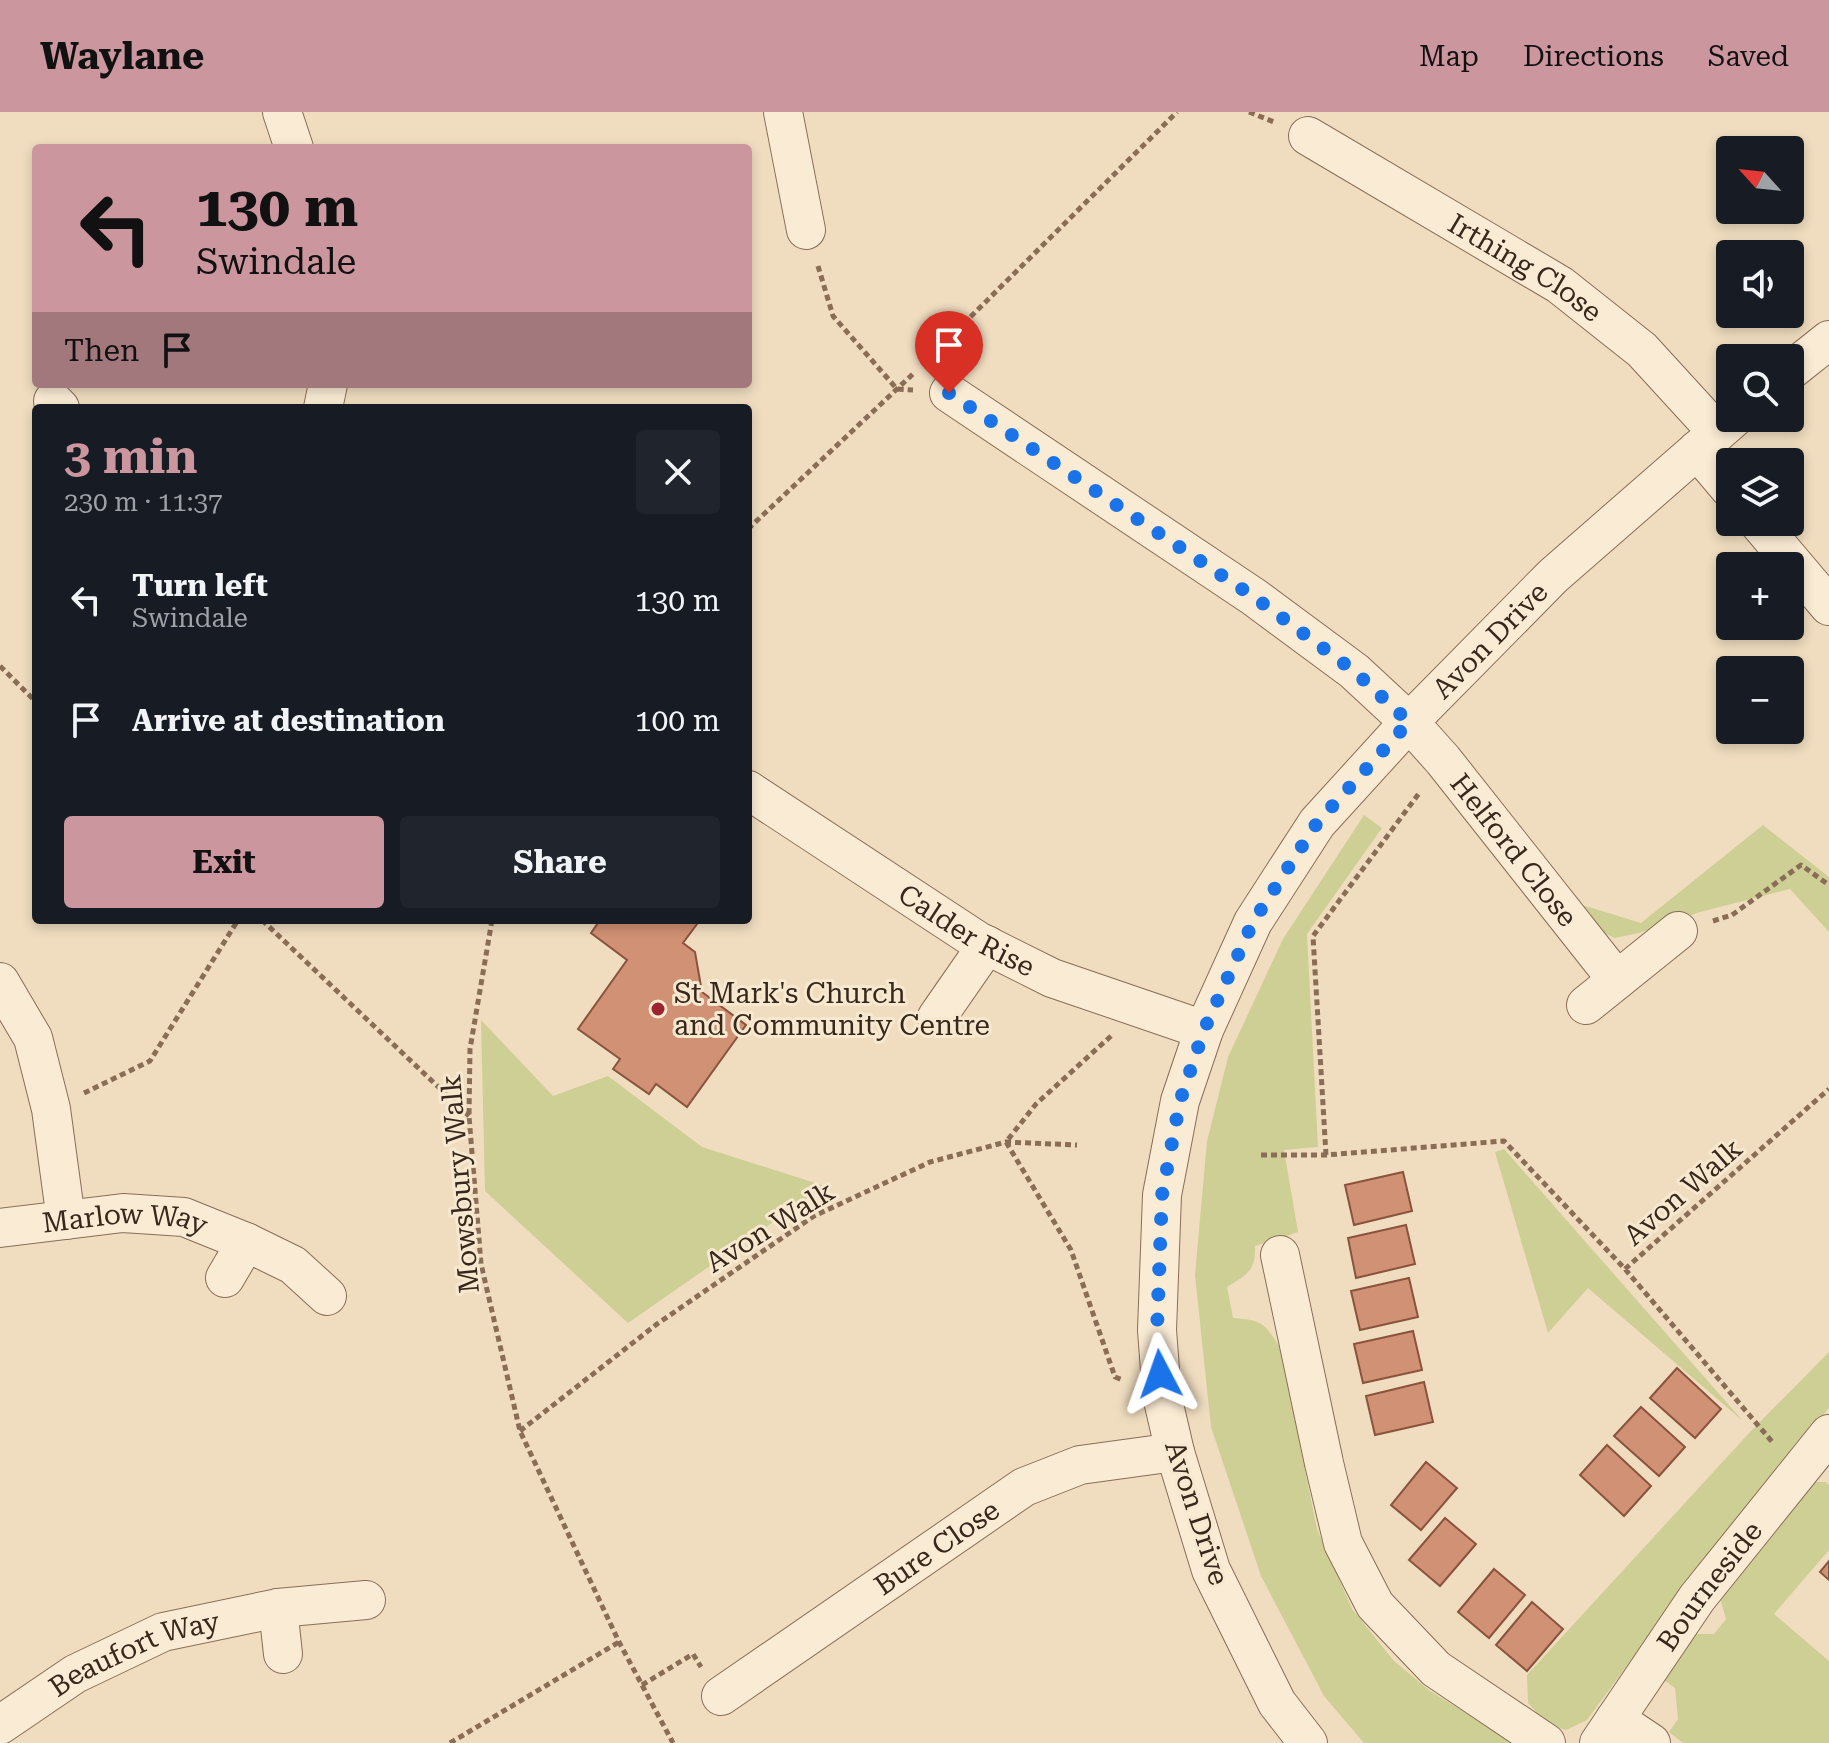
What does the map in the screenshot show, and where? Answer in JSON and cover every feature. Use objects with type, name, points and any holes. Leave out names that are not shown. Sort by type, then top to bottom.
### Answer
[{"type":"street","points":[[282,112],[293,144]]},
{"type":"street","points":[[783,112],[806,230]]},
{"type":"street","name":"Irthing Close","points":[[1308,136],[1560,285],[1642,350],[1716,433]]},
{"type":"street","points":[[1804,360],[1829,340]]},
{"type":"street","name":"Helford Close","points":[[949,393],[1254,597],[1354,671],[1409,722],[1443,760],[1617,980]]},
{"type":"street","name":"Avon Drive","points":[[1308,1743],[1277,1703],[1211,1570],[1175,1452],[1162,1396],[1157,1330],[1162,1195],[1180,1101],[1204,1030],[1253,922],[1317,823],[1409,722],[1553,576],[1716,433]]},
{"type":"street","points":[[1770,536],[1829,606]]},
{"type":"street","name":"Calder Rise","points":[[752,793],[987,945],[1052,978],[1204,1030]]},
{"type":"street","points":[[1586,1005],[1678,931]]},
{"type":"street","points":[[937,1017],[987,945]]},
{"type":"street","points":[[0,982],[33,1038],[51,1109],[66,1220]]},
{"type":"street","name":"Marlow Way","points":[[0,1228],[123,1213],[184,1217],[293,1265],[327,1296]]},
{"type":"street","name":"Marlow Way","points":[[225,1278],[246,1242]]},
{"type":"street","points":[[1280,1255],[1343,1543],[1375,1605],[1436,1669],[1546,1743]]},
{"type":"street","name":"Bourneside","points":[[1607,1731],[1697,1598],[1829,1434]]},
{"type":"street","name":"Bure Close","points":[[721,1696],[1024,1487],[1080,1465],[1175,1452]]},
{"type":"street","name":"Beaufort Way","points":[[0,1725],[75,1674],[163,1632],[278,1608],[366,1600]]},
{"type":"street","points":[[278,1608],[283,1654]]},
{"type":"street","points":[[1607,1731],[1651,1743]]},
{"type":"path","points":[[752,525],[897,389],[1177,112]]},
{"type":"path","points":[[806,230],[833,316],[897,389],[949,393]]},
{"type":"path","points":[[0,666],[32,698]]},
{"type":"path","points":[[1326,1155],[1313,936],[1443,760]]},
{"type":"path","points":[[1678,931],[1732,915],[1801,865],[1829,885]]},
{"type":"path","points":[[51,1109],[150,1061],[236,924]]},
{"type":"path","points":[[266,924],[469,1116]]},
{"type":"path","name":"Mowsbury Walk","points":[[491,924],[470,1049],[469,1116],[481,1264],[520,1431],[619,1642],[673,1743]]},
{"type":"path","points":[[1133,1007],[1118,1030],[1036,1104],[1006,1142],[1071,1250],[1115,1377],[1162,1396]]},
{"type":"path","name":"Avon Walk","points":[[1261,1155],[1326,1155],[1504,1141],[1625,1269],[1829,1089]]},
{"type":"path","name":"Avon Walk","points":[[520,1431],[657,1324],[814,1216],[930,1162],[1006,1142],[1077,1145]]},
{"type":"path","points":[[1625,1269],[1798,1473]]},
{"type":"path","points":[[450,1743],[619,1642]]},
{"type":"path","points":[[642,1685],[693,1654],[721,1696]]},
{"type":"green space","points":[[1364,815],[1382,828],[1307,934],[1318,1147],[1284,1150],[1298,1232],[1255,1246],[1254,1261],[1249,1271],[1227,1287],[1233,1318],[1262,1324],[1280,1348],[1317,1529],[1352,1609],[1394,1661],[1430,1691],[1515,1743],[1364,1743],[1324,1696],[1261,1576],[1211,1427],[1195,1275],[1207,1141],[1228,1057],[1283,939]]},
{"type":"green space","points":[[1763,825],[1829,877],[1829,932],[1790,889],[1615,938],[1595,929],[1579,904],[1641,923]]},
{"type":"green space","points":[[481,1020],[553,1096],[608,1076],[702,1147],[825,1186],[628,1323],[485,1191]]},
{"type":"green space","points":[[1504,1149],[1743,1421],[1588,1288],[1548,1333],[1495,1152]]},
{"type":"green space","points":[[1829,1352],[1829,1408],[1716,1544],[1587,1720],[1566,1730],[1548,1725],[1528,1703],[1527,1675],[1750,1432]]},
{"type":"green space","points":[[1811,1482],[1826,1482],[1829,1485],[1829,1550],[1774,1614],[1829,1661],[1829,1743],[1683,1743],[1669,1732],[1678,1719],[1675,1688],[1661,1678],[1692,1634],[1714,1634],[1726,1619],[1719,1595]]},
{"type":"building","name":"St Mark's Church and Community Centre","points":[[597,924],[697,924],[683,943],[695,952],[702,992],[746,1025],[687,1107],[656,1084],[649,1094],[613,1069],[620,1059],[578,1029],[627,960],[591,933]]},
{"type":"building","points":[[1403,1172],[1412,1211],[1354,1225],[1345,1185]]},
{"type":"building","points":[[1406,1225],[1415,1264],[1356,1278],[1348,1238]]},
{"type":"building","points":[[1409,1278],[1418,1317],[1360,1330],[1351,1291]]},
{"type":"building","points":[[1413,1331],[1422,1370],[1363,1383],[1354,1344]]},
{"type":"building","points":[[1677,1368],[1721,1409],[1695,1438],[1650,1398]]},
{"type":"building","points":[[1424,1382],[1433,1422],[1375,1435],[1366,1396]]},
{"type":"building","points":[[1641,1407],[1685,1447],[1659,1476],[1614,1436]]},
{"type":"building","points":[[1607,1445],[1651,1486],[1624,1516],[1580,1475]]},
{"type":"building","points":[[1426,1462],[1457,1488],[1421,1530],[1391,1505]]},
{"type":"building","points":[[1445,1518],[1476,1544],[1440,1586],[1409,1560]]},
{"type":"building","points":[[1829,1561],[1829,1580],[1820,1572]]},
{"type":"building","points":[[1494,1569],[1525,1595],[1489,1638],[1458,1612]]},
{"type":"building","points":[[1532,1602],[1563,1629],[1527,1671],[1496,1645]]},
{"type":"place","name":"St Mark's Church and Community Centre","points":[[658,1009]]},
{"type":"route","points":[[949,393],[1254,597],[1354,671],[1409,722],[1317,823],[1253,922],[1204,1030],[1180,1101],[1162,1195],[1157,1330],[1160,1374]]}]
